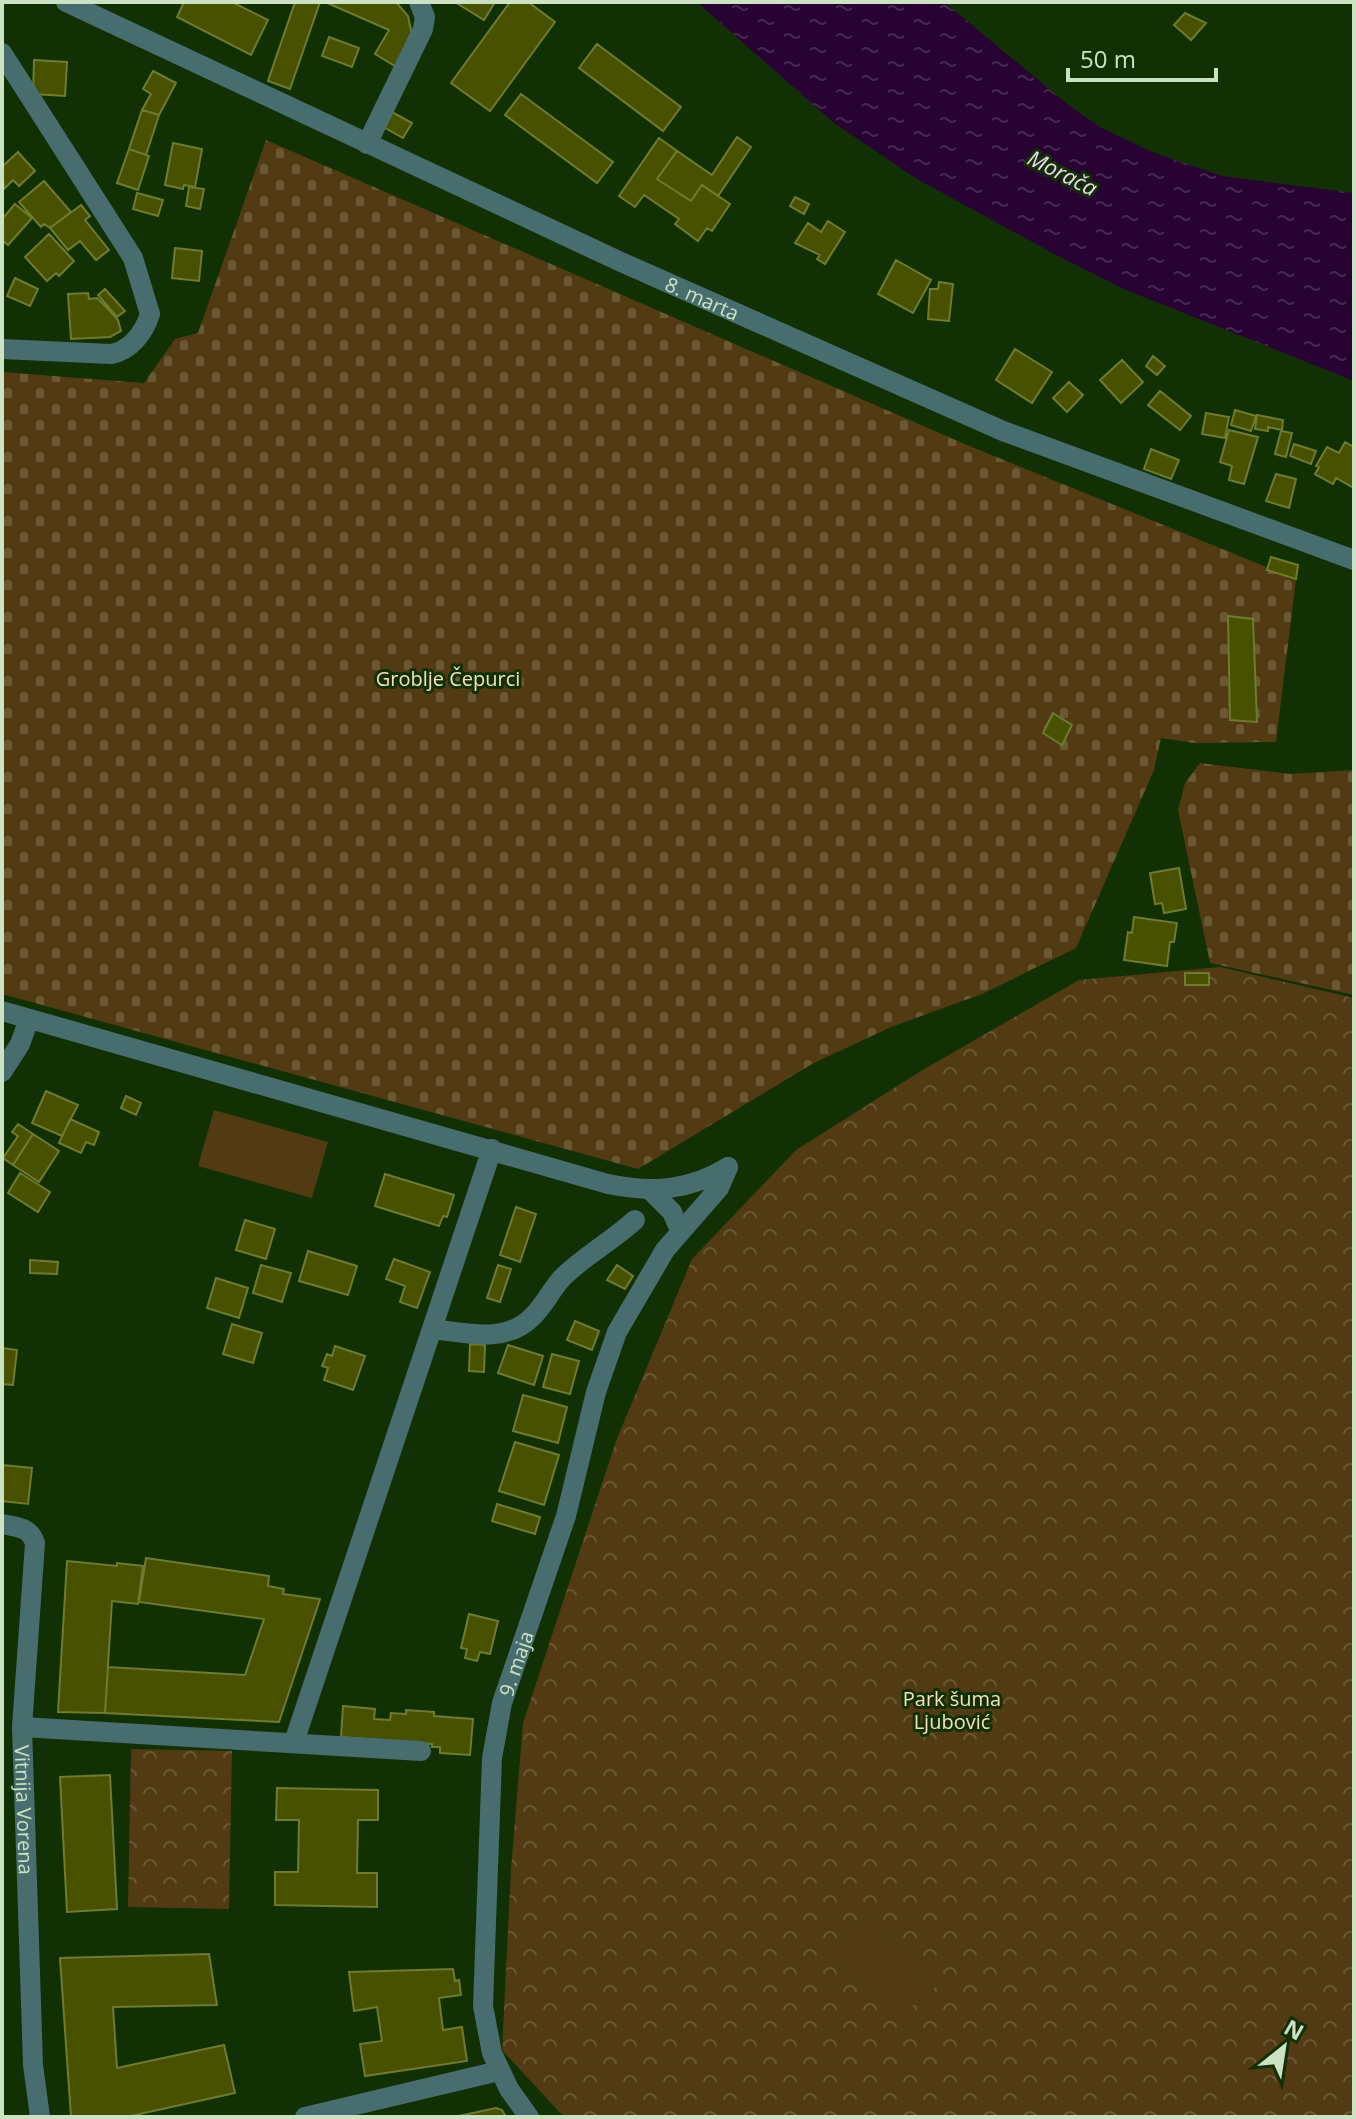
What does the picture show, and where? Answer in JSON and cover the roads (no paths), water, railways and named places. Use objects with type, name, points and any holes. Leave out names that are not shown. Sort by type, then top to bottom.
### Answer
[{"type":"street","name":"8. marta","points":[[66,2],[621,262],[1003,431],[1354,560]]},
{"type":"street","points":[[367,144],[423,29],[425,17],[419,2]]},
{"type":"street","points":[[2,53],[133,258],[150,314],[131,346],[122,353],[2,349]]},
{"type":"street","points":[[2,1011],[608,1184],[650,1190],[672,1212],[680,1230]]},
{"type":"street","points":[[2,1072],[20,1044],[29,1019]]},
{"type":"street","points":[[294,1742],[492,1149]]},
{"type":"street","name":"9. maja","points":[[529,2117],[499,2071],[492,2053],[483,2006],[492,1758],[502,1703],[566,1516],[605,1363],[642,1285],[680,1230],[719,1188],[728,1167],[690,1186],[650,1190]]},
{"type":"street","points":[[432,1329],[478,1335],[510,1333],[532,1318],[561,1279],[583,1259],[610,1242],[635,1220]]},
{"type":"street","name":"Vitnija Vorena","points":[[2,1524],[23,1528],[32,1534],[35,1543],[22,1727],[33,2049],[40,2117]]},
{"type":"street","points":[[22,1727],[421,1751]]},
{"type":"street","points":[[310,2116],[499,2071]]},
{"type":"water","name":"Morača","points":[[697,2],[944,2],[1066,103],[1100,127],[1152,152],[1222,176],[1354,193],[1354,381],[1126,290],[917,179],[834,123]]},
{"type":"park label","name":"Groblje Čepurci","points":[[448,678]]},
{"type":"park label","name":"Park šuma Ljubović","points":[[952,1710]]}]
